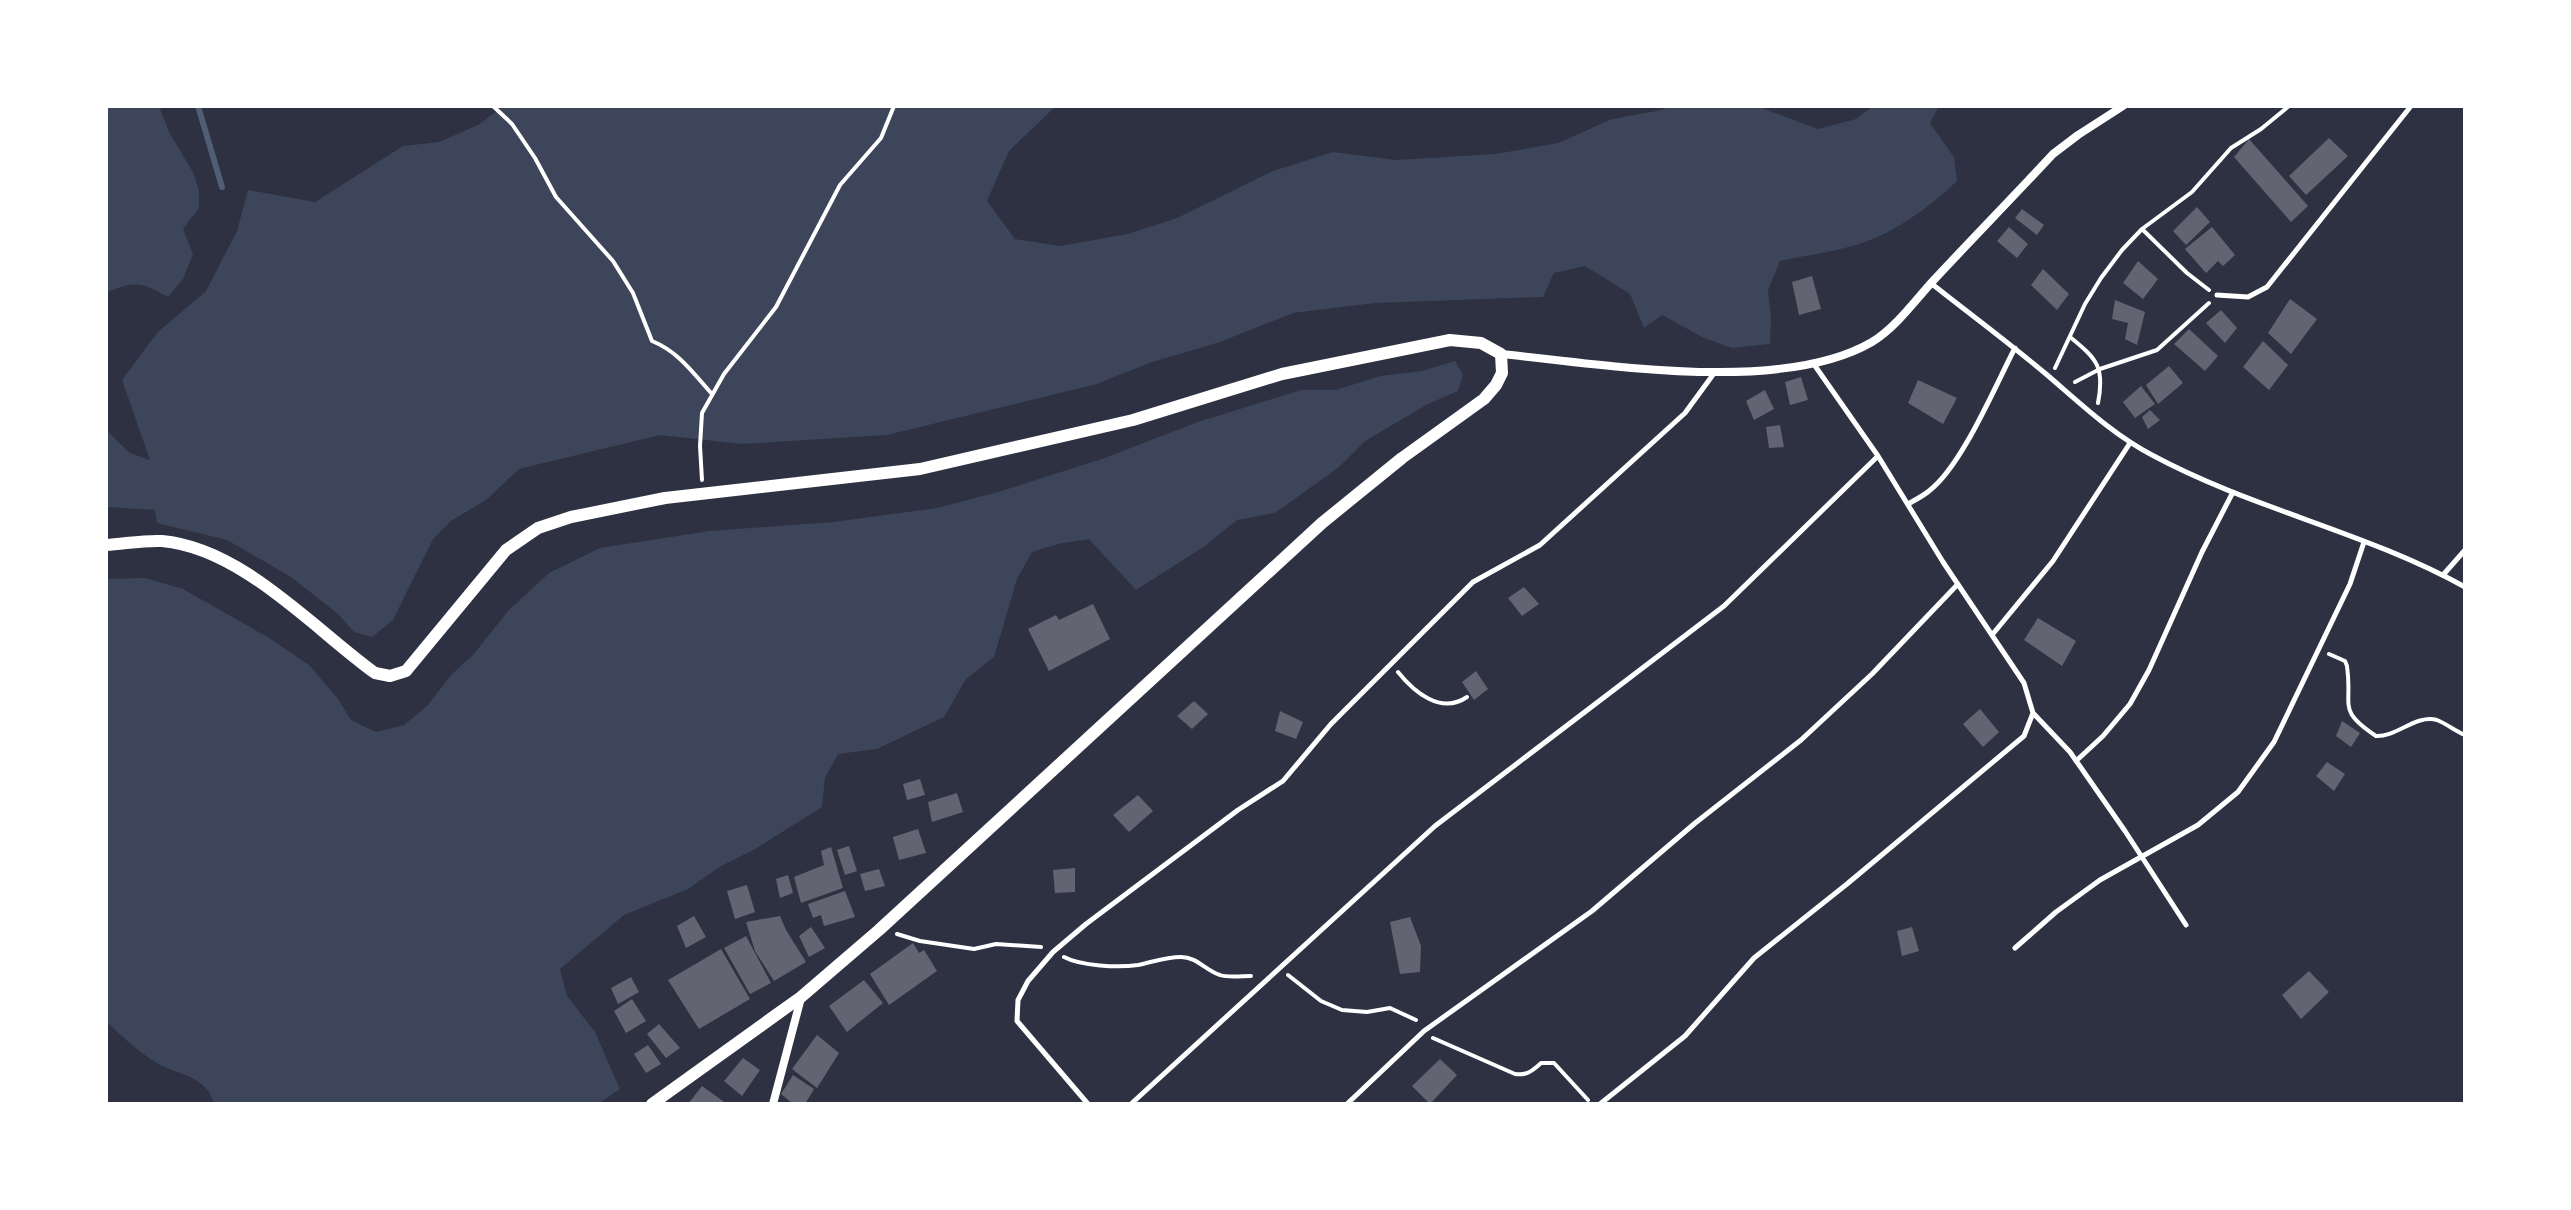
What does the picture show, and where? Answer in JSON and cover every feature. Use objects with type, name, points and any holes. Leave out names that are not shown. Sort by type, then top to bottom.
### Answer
[{"type":"main road","points":[[106,545],[161,541],[200,550],[285,599],[375,673],[390,676],[406,671],[506,550],[538,528],[665,498],[920,469],[1133,420],[1282,374],[1450,340],[1481,343],[1501,354],[1502,373],[1484,399],[1402,458],[1322,523],[879,930],[801,997],[652,1104]]},
{"type":"street","points":[[1501,354],[1672,371],[1740,371],[1839,356],[1873,341],[2053,154],[2123,106]]},
{"type":"street","points":[[773,1104],[801,997]]},
{"type":"lane","points":[[2217,295],[2248,297],[2267,287],[2411,106]]},
{"type":"lane","points":[[1931,283],[2130,443],[2233,492],[2364,542],[2465,587]]},
{"type":"lane","points":[[1908,504],[1930,490],[1947,473],[2015,348]]},
{"type":"lane","points":[[1812,362],[1878,456],[2024,683],[2033,713],[2076,761],[2186,925]]},
{"type":"lane","points":[[1088,1104],[1017,1021],[1018,1000],[1028,981],[1053,952],[1086,924],[1238,810],[1283,781],[1331,724],[1473,582],[1540,545],[1685,413],[1716,371]]},
{"type":"lane","points":[[1992,635],[2053,561],[2130,443]]},
{"type":"lane","points":[[1131,1104],[1435,826],[1724,606],[1878,456]]},
{"type":"lane","points":[[2076,761],[2103,736],[2130,704],[2233,492]]},
{"type":"lane","points":[[2015,948],[2100,880],[2198,825],[2238,792],[2274,742],[2350,584],[2364,542]]},
{"type":"lane","points":[[2443,575],[2465,550]]},
{"type":"lane","points":[[1347,1104],[1424,1031],[1592,911],[1694,824],[1801,740],[1872,674],[1958,584]]},
{"type":"lane","points":[[1600,1104],[1685,1036],[1754,958],[2024,736],[2033,713]]},
{"type":"path","points":[[493,106],[512,124],[556,197],[613,261],[633,293],[652,341],[668,347],[684,361],[712,394]]},
{"type":"path","points":[[704,494],[700,446],[702,413],[724,374],[776,307],[840,185],[862,156],[881,138],[894,106]]},
{"type":"path","points":[[2050,378],[2101,278],[2122,250],[2142,229],[2192,192],[2231,148],[2289,106]]},
{"type":"path","points":[[2062,389],[2100,369],[2157,350],[2217,295],[2187,273],[2142,229]]},
{"type":"path","points":[[2070,337],[2086,350],[2100,369],[2101,388],[2095,417]]},
{"type":"path","points":[[2319,651],[2345,661],[2349,713],[2376,736],[2426,719],[2436,720],[2465,735]]},
{"type":"path","points":[[1391,663],[1422,697],[1450,704],[1467,697]]},
{"type":"shaded area","points":[[106,106],[159,106],[169,132],[193,172],[199,191],[199,208],[183,229],[193,254],[183,279],[168,297],[138,284],[106,293]]},
{"type":"shaded area","points":[[504,106],[1056,106],[1009,151],[987,201],[1015,239],[1060,246],[1128,234],[1177,218],[1273,171],[1333,152],[1396,160],[1496,154],[1558,143],[1612,119],[1669,106],[1757,106],[1818,129],[1856,119],[1873,106],[1939,106],[1930,123],[1954,157],[1957,181],[1920,212],[1879,236],[1849,247],[1780,261],[1768,290],[1770,344],[1732,348],[1702,337],[1662,315],[1644,328],[1630,294],[1585,266],[1554,273],[1543,297],[1375,303],[1293,313],[1220,342],[1149,363],[1097,384],[887,435],[742,444],[660,435],[519,469],[486,500],[451,521],[433,539],[393,620],[372,637],[354,632],[338,614],[291,577],[227,540],[157,523],[155,510],[106,507],[106,430],[130,453],[150,460],[122,380],[157,333],[206,291],[237,231],[248,190],[315,202],[403,146],[439,142],[478,125]]},
{"type":"shaded area","points":[[1455,361],[1463,375],[1458,391],[1428,404],[1365,441],[1338,468],[1275,513],[1237,520],[1205,546],[1136,590],[1089,539],[1032,552],[1017,579],[994,657],[966,679],[944,717],[877,749],[838,754],[825,778],[822,807],[688,889],[624,915],[560,969],[567,996],[595,1032],[620,1089],[598,1104],[214,1104],[210,1094],[198,1081],[155,1062],[106,1021],[106,579],[145,578],[183,589],[269,638],[309,665],[338,699],[351,720],[376,732],[404,725],[427,706],[508,611],[549,573],[600,548],[709,531],[833,522],[937,508],[1102,459],[1198,422],[1301,390],[1336,390],[1380,376],[1422,371]]},
{"type":"building","points":[[2329,138],[2348,156],[2306,195],[2289,176]]},
{"type":"building","points":[[2249,139],[2308,206],[2291,222],[2234,157]]},
{"type":"building","points":[[2197,207],[2210,222],[2186,245],[2173,231]]},
{"type":"building","points":[[2022,209],[2044,225],[2037,235],[2015,218]]},
{"type":"building","points":[[2009,227],[2028,244],[2017,258],[1997,241]]},
{"type":"building","points":[[2212,227],[2235,255],[2223,266],[2218,261],[2206,273],[2185,249]]},
{"type":"building","points":[[2138,261],[2158,279],[2143,299],[2123,283]]},
{"type":"building","points":[[2043,269],[2069,294],[2057,310],[2031,285]]},
{"type":"building","points":[[1812,276],[1821,309],[1799,315],[1792,282]]},
{"type":"building","points":[[2290,299],[2317,319],[2291,354],[2268,333]]},
{"type":"building","points":[[2115,300],[2145,312],[2137,345],[2125,339],[2128,323],[2112,319]]},
{"type":"building","points":[[2221,310],[2237,328],[2225,343],[2206,323]]},
{"type":"building","points":[[2189,329],[2218,356],[2205,371],[2174,344]]},
{"type":"building","points":[[2263,341],[2288,365],[2269,390],[2243,367]]},
{"type":"building","points":[[2169,366],[2183,383],[2158,404],[2146,385]]},
{"type":"building","points":[[1801,377],[1808,400],[1790,405],[1785,382]]},
{"type":"building","points":[[1918,380],[1957,398],[1943,424],[1908,403]]},
{"type":"building","points":[[2141,386],[2155,404],[2135,418],[2123,402]]},
{"type":"building","points":[[1765,390],[1774,409],[1754,420],[1746,401]]},
{"type":"building","points":[[2150,410],[2160,420],[2148,429],[2142,417]]},
{"type":"building","points":[[1780,425],[1784,447],[1769,448],[1766,427]]},
{"type":"building","points":[[1524,587],[1539,604],[1522,616],[1508,598]]},
{"type":"building","points":[[1093,604],[1110,639],[1049,671],[1028,629],[1056,615],[1059,620]]},
{"type":"building","points":[[2038,618],[2076,641],[2062,666],[2024,640]]},
{"type":"building","points":[[1476,671],[1488,689],[1474,700],[1462,682]]},
{"type":"building","points":[[1194,701],[1208,714],[1192,729],[1177,716]]},
{"type":"building","points":[[1980,709],[1999,732],[1983,747],[1963,724]]},
{"type":"building","points":[[1280,711],[1303,722],[1296,739],[1275,731]]},
{"type":"building","points":[[2342,721],[2360,733],[2351,747],[2336,736]]},
{"type":"building","points":[[2327,762],[2345,774],[2334,791],[2316,776]]},
{"type":"building","points":[[920,779],[925,795],[907,800],[903,784]]},
{"type":"building","points":[[957,793],[963,812],[932,822],[928,802]]},
{"type":"building","points":[[1138,795],[1153,811],[1129,832],[1113,815]]},
{"type":"building","points":[[918,829],[926,853],[899,860],[893,837]]},
{"type":"building","points":[[849,846],[857,871],[845,875],[837,850]]},
{"type":"building","points":[[831,847],[843,888],[801,903],[794,877],[824,865],[821,851]]},
{"type":"building","points":[[1075,868],[1075,892],[1055,893],[1053,870]]},
{"type":"building","points":[[879,869],[885,886],[865,891],[860,874]]},
{"type":"building","points":[[788,875],[793,893],[780,898],[776,879]]},
{"type":"building","points":[[747,885],[755,912],[735,919],[727,891]]},
{"type":"building","points":[[845,891],[855,917],[824,926],[821,915],[813,918],[808,904]]},
{"type":"building","points":[[694,916],[706,937],[686,948],[677,926]]},
{"type":"building","points":[[780,916],[806,962],[774,981],[755,951],[746,922]]},
{"type":"building","points":[[1410,917],[1421,946],[1420,972],[1400,974],[1390,922]]},
{"type":"building","points":[[811,927],[825,948],[809,957],[799,936]]},
{"type":"building","points":[[1912,927],[1919,951],[1902,956],[1897,931]]},
{"type":"building","points":[[746,936],[771,983],[750,994],[724,948]]},
{"type":"building","points":[[913,943],[919,953],[924,950],[937,971],[889,1005],[870,974]]},
{"type":"building","points":[[721,949],[750,999],[699,1029],[668,980]]},
{"type":"building","points":[[2309,971],[2329,992],[2301,1019],[2282,995]]},
{"type":"building","points":[[631,977],[639,992],[618,1004],[611,988]]},
{"type":"building","points":[[864,980],[883,1003],[847,1032],[829,1006]]},
{"type":"building","points":[[632,999],[646,1021],[626,1033],[614,1011]]},
{"type":"building","points":[[659,1024],[680,1048],[666,1058],[647,1034]]},
{"type":"building","points":[[817,1035],[839,1053],[817,1088],[792,1069]]},
{"type":"building","points":[[648,1045],[661,1064],[646,1073],[634,1054]]},
{"type":"building","points":[[743,1058],[760,1070],[742,1096],[724,1081]]},
{"type":"building","points":[[1440,1059],[1457,1075],[1430,1104],[1412,1086]]},
{"type":"building","points":[[793,1075],[814,1089],[805,1104],[793,1104],[781,1094]]},
{"type":"building","points":[[702,1086],[727,1104],[688,1104]]},
{"type":"waterway","points":[[198,106],[222,187]]}]
